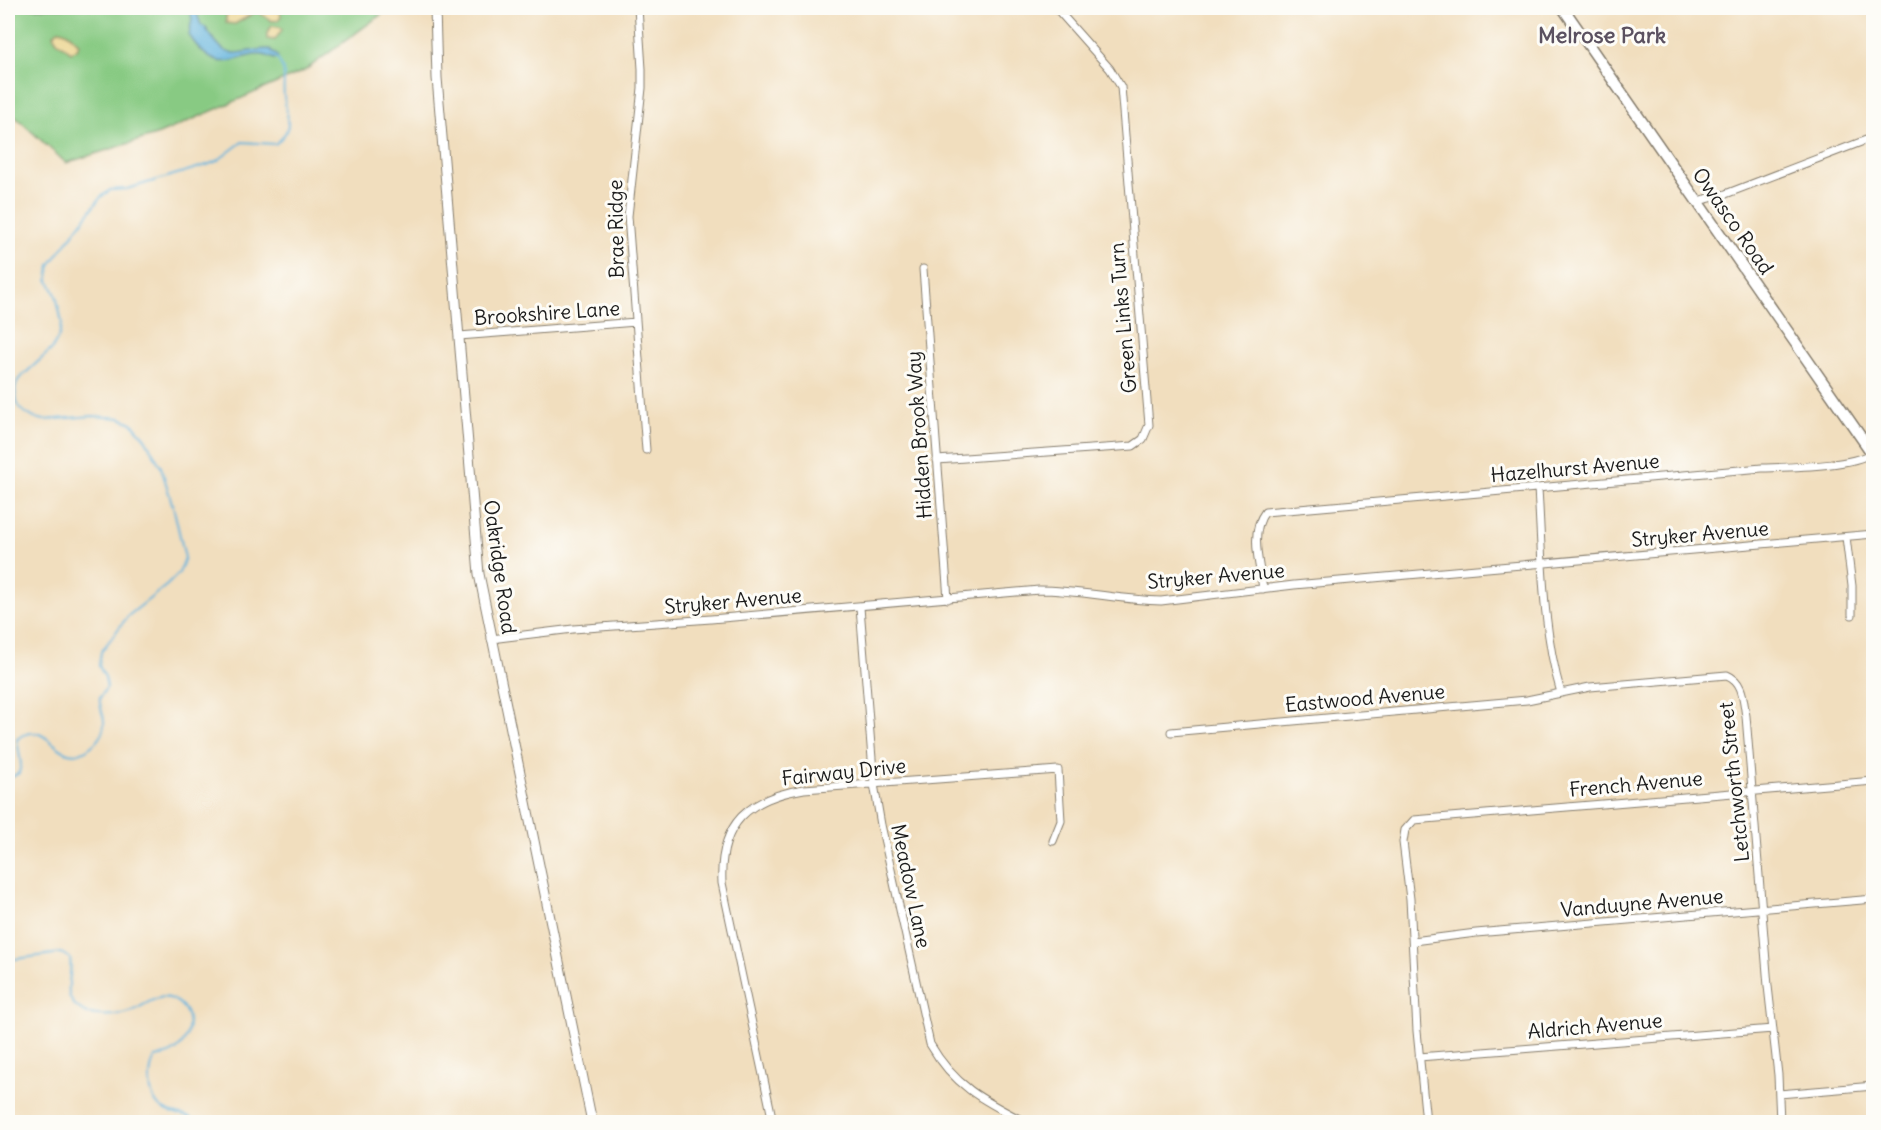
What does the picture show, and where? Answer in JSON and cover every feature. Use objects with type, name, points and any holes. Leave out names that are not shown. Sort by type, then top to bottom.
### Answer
[{"type":"main road","name":"Owasco Road","points":[[1563,8],[1872,454]]},
{"type":"street","name":"Oakridge Road","points":[[435,8],[437,78],[476,554],[491,639],[592,1122]]},
{"type":"street","name":"Brae Ridge","points":[[638,8],[642,88],[628,216],[646,450]]},
{"type":"street","name":"Green Links Turn","points":[[937,460],[1133,446],[1143,439],[1149,425],[1121,87],[1110,69],[1056,8]]},
{"type":"street","points":[[1698,201],[1723,195],[1874,137]]},
{"type":"street","name":"Hidden Brook Way","points":[[923,268],[948,598]]},
{"type":"street","name":"Brookshire Lane","points":[[459,336],[636,322]]},
{"type":"street","name":"Hazelhurst Avenue","points":[[1263,589],[1256,537],[1257,526],[1265,512],[1856,460],[1872,454]]},
{"type":"street","points":[[1538,488],[1552,658],[1561,693]]},
{"type":"street","name":"Stryker Avenue","points":[[491,639],[573,629],[1059,590],[1161,601],[1263,589],[1874,534]]},
{"type":"street","points":[[1846,537],[1852,586],[1852,615]]},
{"type":"street","name":"Meadow Lane","points":[[860,607],[874,784],[930,1044],[947,1069],[972,1094],[1025,1122]]},
{"type":"street","name":"Letchworth Street","points":[[1561,693],[1590,687],[1727,675],[1733,677],[1741,688],[1753,790],[1780,1122]]},
{"type":"street","name":"Eastwood Avenue","points":[[1171,732],[1527,700],[1561,693]]},
{"type":"street","name":"Fairway Drive","points":[[773,1122],[724,898],[721,870],[723,852],[728,835],[738,819],[768,797],[804,789],[1058,770],[1061,821],[1053,841]]},
{"type":"street","name":"French Avenue","points":[[1413,940],[1403,835],[1408,825],[1414,820],[1874,781]]},
{"type":"street","name":"Vanduyne Avenue","points":[[1413,940],[1874,899]]},
{"type":"street","points":[[1413,940],[1419,1057],[1426,1122]]},
{"type":"street","name":"Aldrich Avenue","points":[[1419,1057],[1773,1029]]},
{"type":"street","points":[[1779,1094],[1874,1086]]},
{"type":"green space","points":[[8,8],[390,8],[304,71],[159,134],[66,163],[8,110]]},
{"type":"sand","points":[[240,8],[253,8],[254,13],[235,24],[226,23],[226,15]]},
{"type":"sand","points":[[259,8],[276,8],[280,11],[281,16],[278,20],[272,21],[260,13]]},
{"type":"sand","points":[[272,26],[280,27],[282,30],[275,40],[267,39],[267,33]]},
{"type":"sand","points":[[58,30],[73,37],[79,44],[77,49],[71,52],[57,41],[53,35]]},
{"type":"water","points":[[190,8],[195,8],[201,25],[226,51],[239,53],[270,49],[278,57],[274,59],[263,55],[253,55],[223,62],[213,59],[201,51],[189,35],[192,19]]},
{"type":"waterway","points":[[8,779],[19,773],[21,764],[17,739],[28,733],[37,733],[59,748],[76,754],[95,743],[103,729],[104,718],[100,698],[107,687],[99,666],[101,652],[128,616],[179,573],[185,558],[161,467],[144,437],[132,423],[120,418],[93,416],[44,420],[34,418],[20,409],[17,403],[15,389],[18,380],[52,349],[59,336],[62,323],[56,295],[48,279],[50,265],[100,198],[110,190],[127,189],[207,165],[217,161],[242,142],[275,144],[285,133],[288,122],[283,71],[275,56]]},
{"type":"waterway","points":[[8,960],[61,953],[70,958],[69,994],[75,1006],[88,1013],[123,1014],[162,997],[172,999],[179,1004],[188,1017],[188,1033],[180,1047],[167,1055],[155,1057],[152,1064],[150,1087],[160,1107],[197,1122]]},
{"type":"district","name":"Melrose Park","points":[[1602,35]]}]
